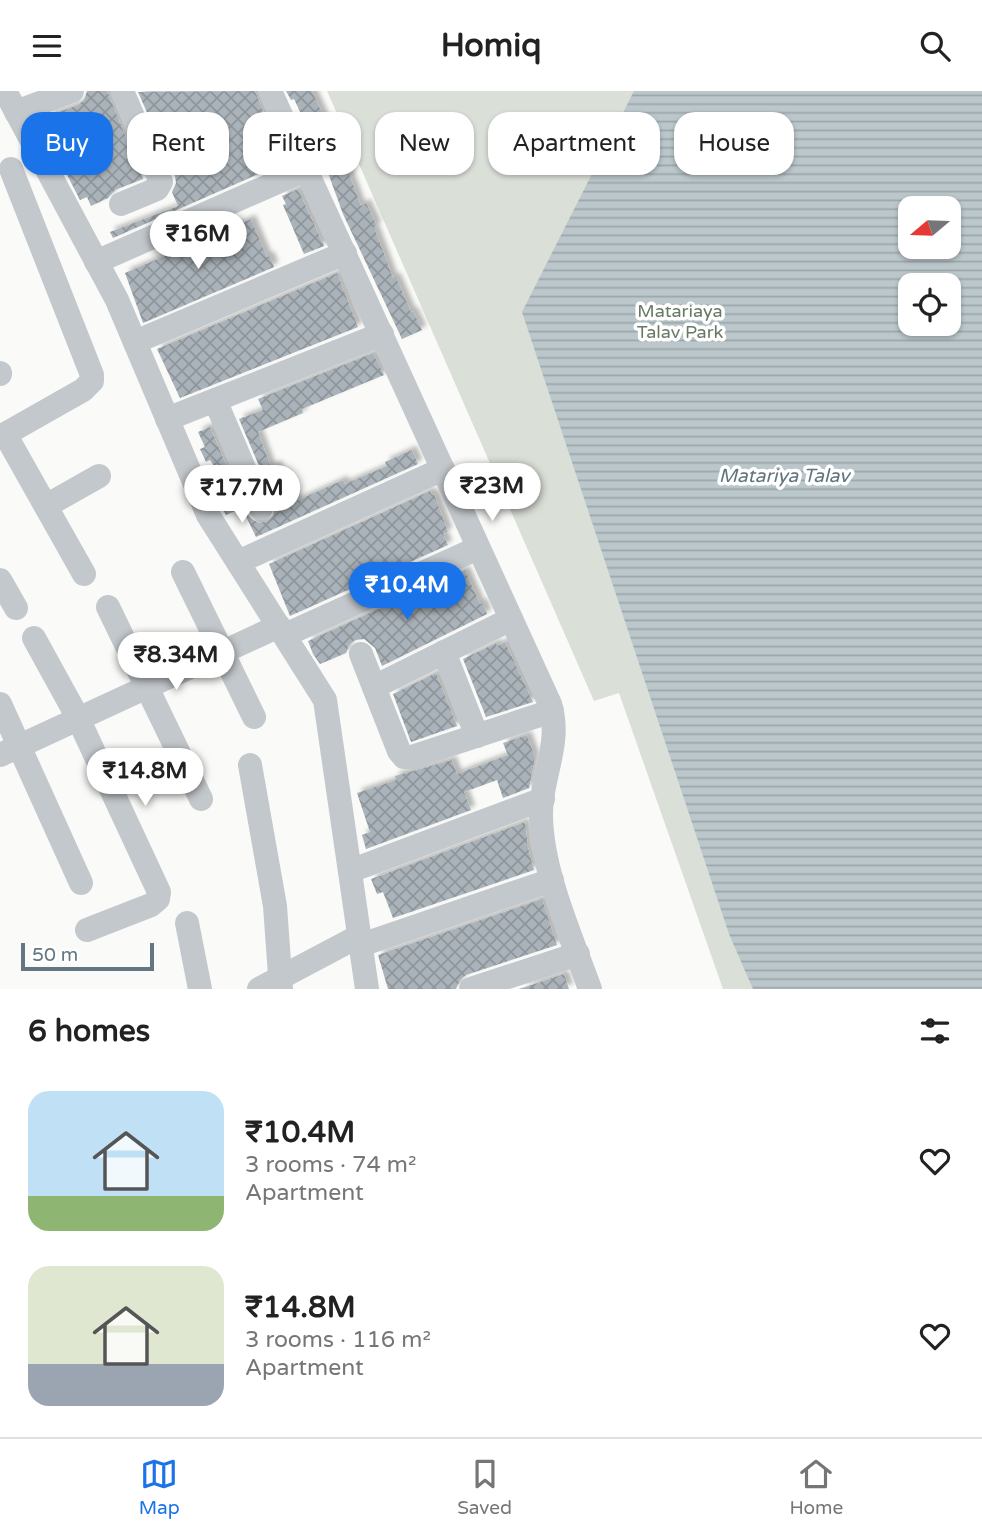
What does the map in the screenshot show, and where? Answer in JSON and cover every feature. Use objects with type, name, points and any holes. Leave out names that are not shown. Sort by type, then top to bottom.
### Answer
[{"type":"street","points":[[21,123],[10,102],[72,91]]},
{"type":"street","points":[[121,204],[157,189],[161,182],[123,91]]},
{"type":"street","points":[[270,91],[280,112]]},
{"type":"street","points":[[6,172],[92,375],[92,381],[83,390],[2,435],[84,574]]},
{"type":"street","points":[[48,175],[117,300],[208,515],[325,700],[367,989]]},
{"type":"street","points":[[96,262],[293,175]]},
{"type":"street","points":[[310,175],[552,711],[555,734],[541,813],[544,853],[590,989]]},
{"type":"street","points":[[135,342],[345,253]]},
{"type":"street","points":[[167,419],[382,334]]},
{"type":"street","points":[[215,400],[261,508]]},
{"type":"street","points":[[239,562],[443,469]]},
{"type":"street","points":[[46,506],[99,476]]},
{"type":"street","points":[[10,750],[222,652],[282,631],[478,548]]},
{"type":"street","points":[[183,572],[254,717]]},
{"type":"street","points":[[0,580],[16,608]]},
{"type":"street","points":[[108,607],[201,799]]},
{"type":"street","points":[[374,687],[511,619]]},
{"type":"street","points":[[34,638],[78,718],[159,893],[158,899],[151,905],[87,930]]},
{"type":"street","points":[[444,652],[477,736]]},
{"type":"street","points":[[361,654],[399,751],[404,757],[412,757],[552,711]]},
{"type":"street","points":[[0,704],[10,750],[81,883]]},
{"type":"street","points":[[250,765],[275,906],[274,985],[360,940],[552,880]]},
{"type":"street","points":[[350,871],[543,799]]},
{"type":"street","points":[[187,923],[200,989]]},
{"type":"street","points":[[471,989],[578,954]]},
{"type":"green space","name":"Matariya Talav","points":[[327,91],[982,91],[982,989],[723,989],[619,693],[594,701],[361,169],[361,112],[336,112]]},
{"type":"water","name":"Matariya Talav","points":[[634,91],[982,91],[982,989],[753,989],[729,934],[522,312],[591,175],[660,175],[660,112],[623,112]]},
{"type":"building","points":[[87,91],[107,91],[127,140],[127,175],[141,175],[143,179],[115,190],[108,198],[91,206],[87,197],[80,200],[67,175],[113,175],[113,112],[59,112],[84,100]]},
{"type":"building","points":[[255,91],[264,112],[243,112],[243,175],[256,175],[113,238],[110,232],[178,206],[172,192],[176,183],[175,175],[229,175],[229,112],[147,112],[138,92]]},
{"type":"building","points":[[286,91],[312,91],[322,112],[300,112],[294,99],[291,100]]},
{"type":"building","points":[[329,175],[349,175],[361,206],[366,203],[377,226],[374,227],[393,278],[396,277],[422,330],[402,339],[343,214]]},
{"type":"building","points":[[298,189],[324,246],[304,254],[283,205],[286,204],[282,196]]},
{"type":"building","points":[[251,219],[274,267],[143,323],[125,273]]},
{"type":"building","points":[[337,273],[358,327],[180,398],[157,349]]},
{"type":"building","points":[[373,353],[384,375],[302,409],[303,413],[258,432],[271,467],[277,465],[281,474],[285,473],[296,501],[343,480],[345,484],[387,466],[385,462],[412,450],[418,464],[256,537],[242,508],[226,515],[218,501],[228,497],[216,469],[210,460],[206,462],[200,449],[205,447],[198,432],[210,427],[247,514],[259,523],[267,521],[273,516],[275,503],[239,419],[263,410],[258,399]]},
{"type":"building","points":[[430,491],[434,494],[448,532],[443,534],[448,545],[290,616],[269,564]]},
{"type":"building","points":[[465,570],[487,614],[382,666],[375,648],[364,639],[355,640],[346,653],[320,664],[313,654],[308,641]]},
{"type":"building","points":[[505,642],[533,702],[486,717],[463,659],[496,643],[497,646]]},
{"type":"building","points":[[436,673],[457,726],[411,742],[393,694]]},
{"type":"building","points":[[527,735],[535,757],[529,788],[503,798],[497,780],[464,792],[471,810],[366,849],[362,835],[370,832],[357,793],[396,780],[395,776],[452,760],[457,774],[508,755],[503,743]]},
{"type":"building","points":[[525,822],[534,870],[393,918],[383,892],[377,894],[371,879]]},
{"type":"building","points":[[542,899],[557,945],[466,975],[456,989],[388,989],[378,955]]},
{"type":"building","points":[[564,974],[569,989],[519,989]]},
{"type":"park label","name":"Matariaya Talav Park","points":[[680,322]]}]
